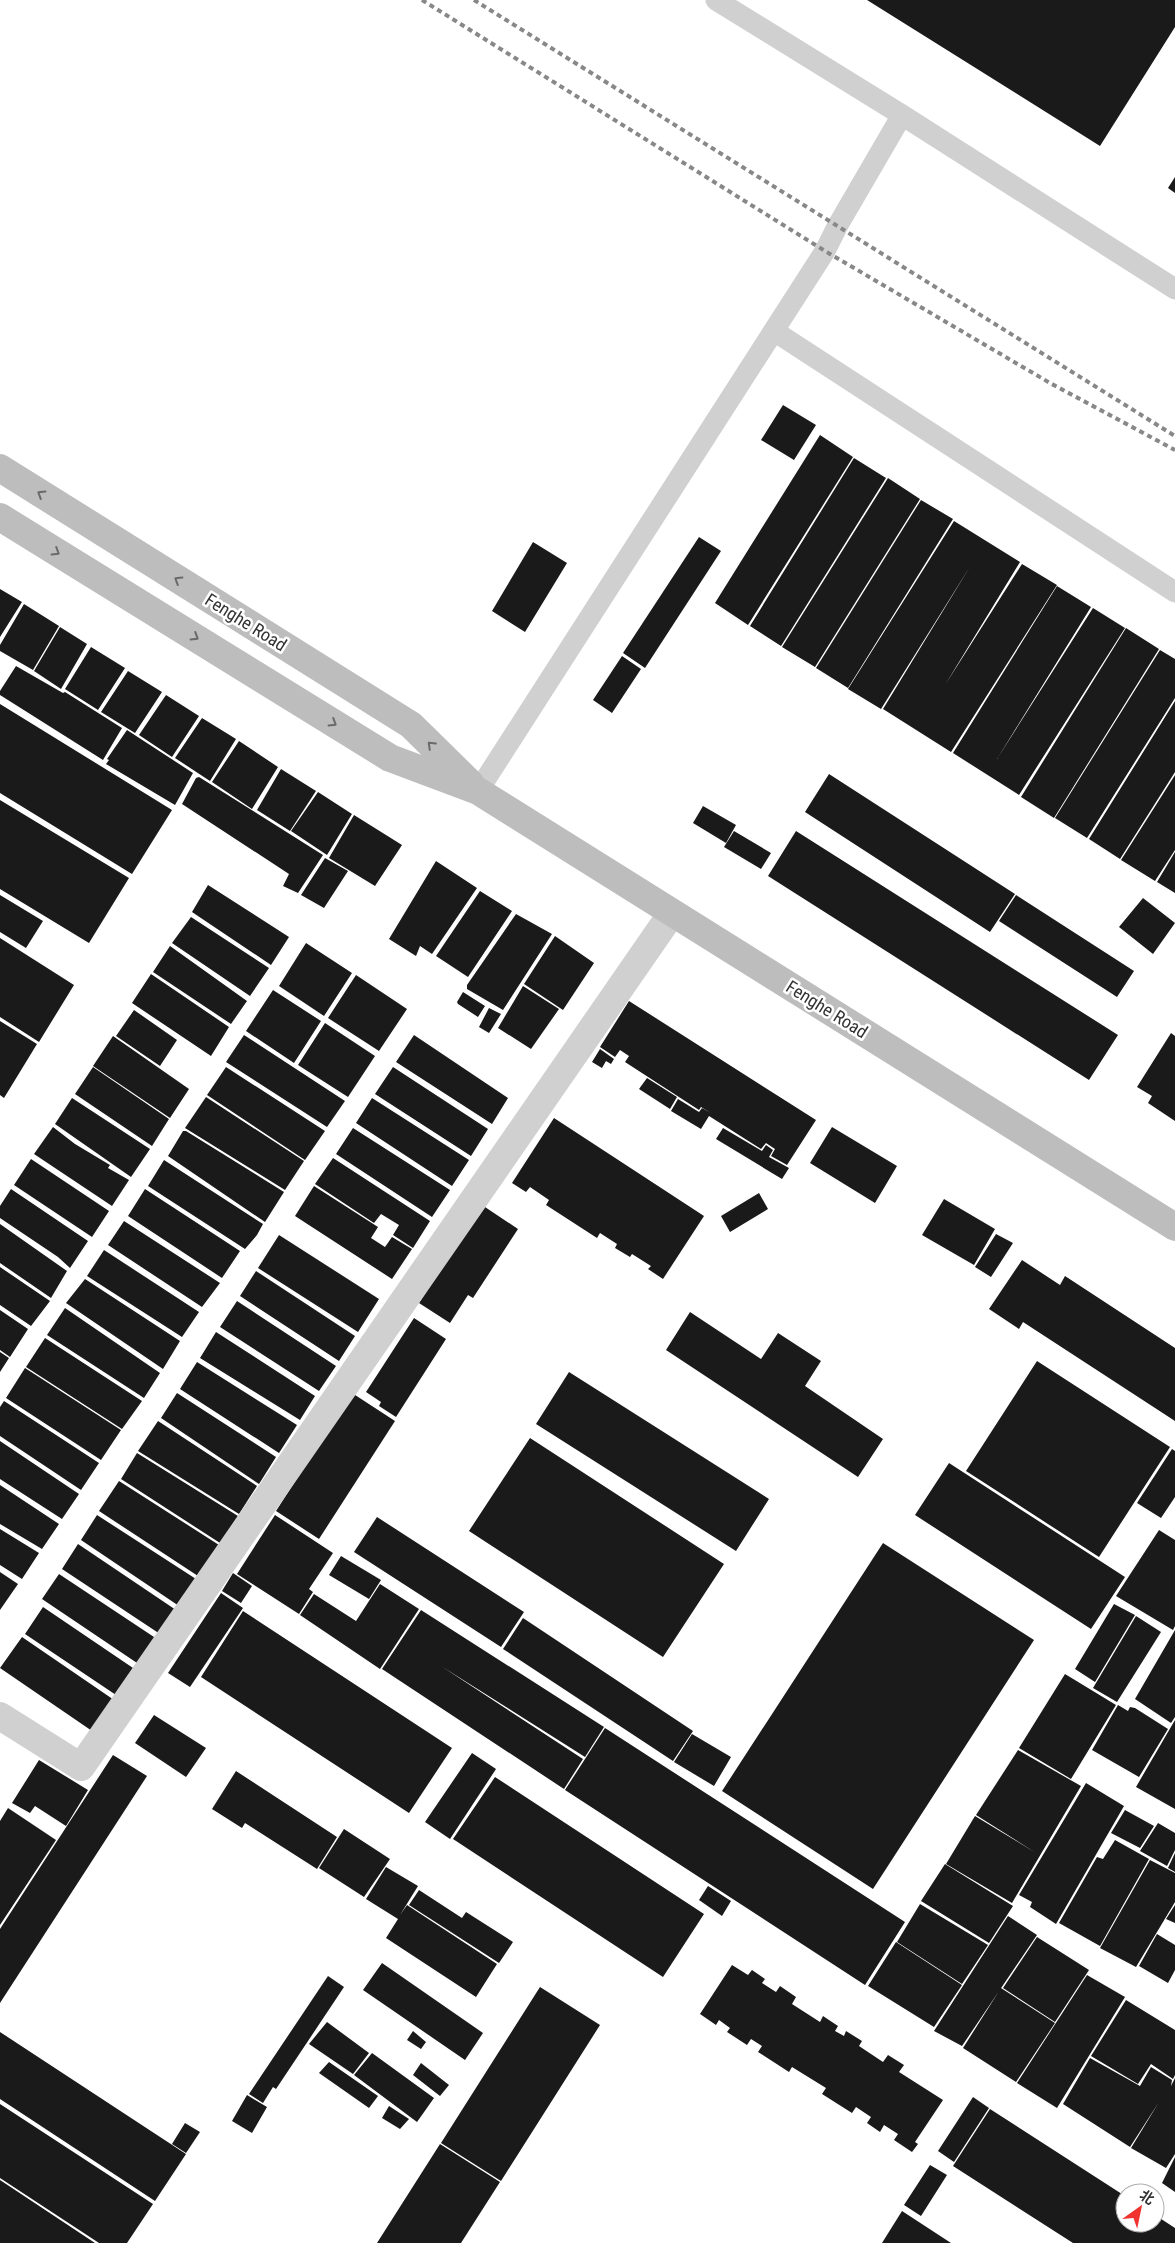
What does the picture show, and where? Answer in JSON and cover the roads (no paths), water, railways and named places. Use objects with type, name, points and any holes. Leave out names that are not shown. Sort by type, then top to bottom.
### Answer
[{"type":"main road","name":"Fenghe Road","points":[[0,468],[411,725],[478,791]]},
{"type":"main road","name":"Fenghe Road","points":[[0,517],[390,758],[478,791],[1175,1226]]},
{"type":"street","points":[[0,1716],[81,1767],[672,913]]},
{"type":"lane","points":[[716,0],[902,115],[1175,289]]},
{"type":"lane","points":[[478,791],[825,251],[902,115]]},
{"type":"lane","points":[[774,331],[1175,592]]},
{"type":"railway","points":[[422,0],[825,251],[1050,383],[1175,450]]},
{"type":"railway","points":[[474,0],[1175,436]]}]
